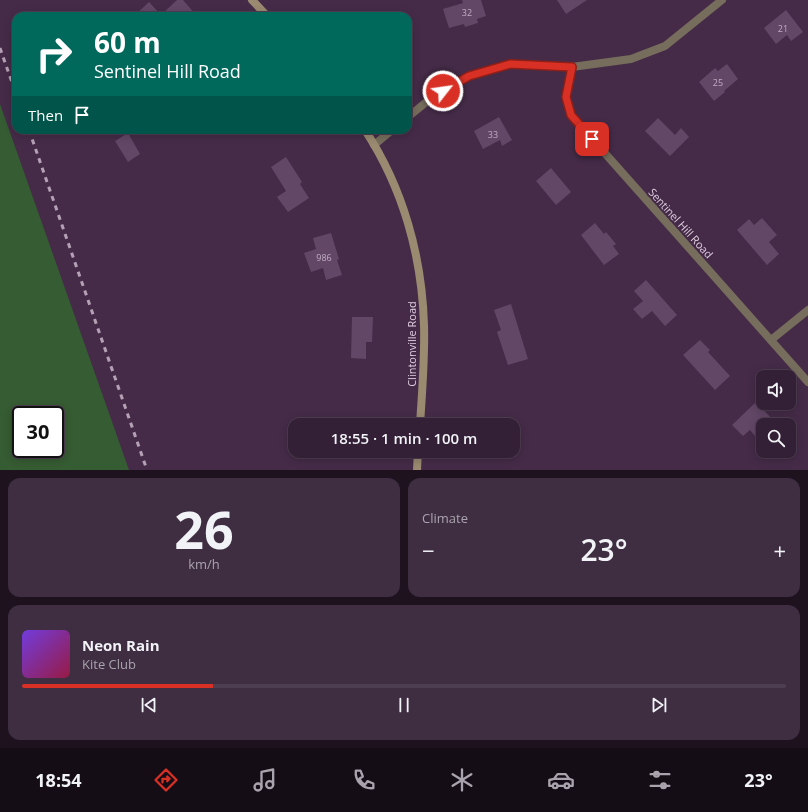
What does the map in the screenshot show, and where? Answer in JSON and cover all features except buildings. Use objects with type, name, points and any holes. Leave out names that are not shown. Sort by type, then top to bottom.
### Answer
[{"type":"street","points":[[252,0],[263,12]]},
{"type":"street","points":[[412,114],[430,98],[469,76],[510,64],[572,67],[631,59],[665,46],[722,0]]},
{"type":"street","name":"Sentinel Hill Road","points":[[572,67],[566,97],[571,115],[808,382]]},
{"type":"street","name":"Clintonville Road","points":[[367,134],[374,145],[394,185],[406,215],[416,254],[423,306],[424,326],[420,418]]},
{"type":"street","points":[[374,145],[387,134]]},
{"type":"street","points":[[771,340],[808,310]]},
{"type":"street","points":[[417,470],[418,458]]},
{"type":"green space","points":[[0,104],[129,470],[0,470]]},
{"type":"railway","points":[[0,48],[12,82]]},
{"type":"railway","points":[[30,134],[147,470]]},
{"type":"route","points":[[443,91],[469,76],[510,64],[572,67],[566,97],[571,115],[592,139]]}]
